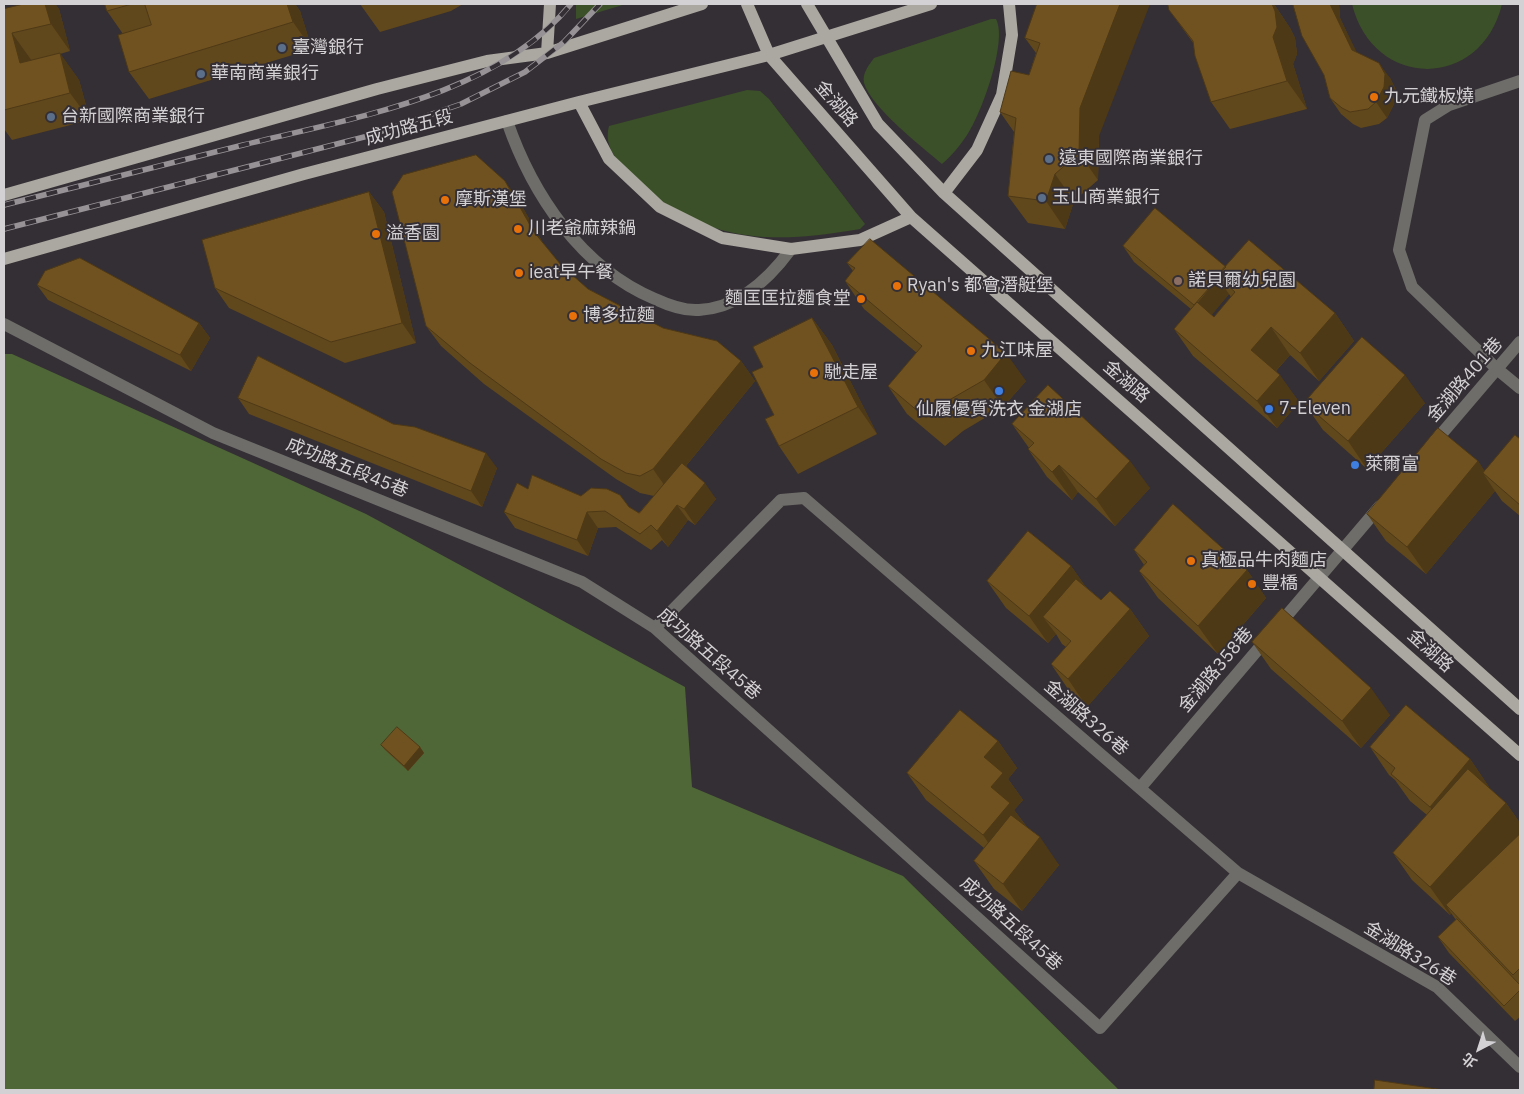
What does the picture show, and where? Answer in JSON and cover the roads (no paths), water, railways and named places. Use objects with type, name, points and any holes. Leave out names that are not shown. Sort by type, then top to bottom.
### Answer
[{"type":"main road","points":[[547,53],[550,4]]},
{"type":"main road","points":[[4,195],[377,89],[487,61],[547,53],[702,4]]},
{"type":"main road","name":"金湖路","points":[[747,4],[769,55],[912,217],[1520,755]]},
{"type":"main road","name":"金湖路","points":[[807,4],[878,124],[944,193],[1520,709]]},
{"type":"main road","name":"成功路五段","points":[[4,259],[304,174],[579,102],[769,55],[932,4]]},
{"type":"main road","points":[[944,193],[977,150],[1002,95],[1012,35],[1009,4]]},
{"type":"main road","points":[[579,102],[609,160],[660,207],[722,238],[791,249],[860,240],[912,217]]},
{"type":"street","points":[[1520,81],[1449,105],[1425,120],[1399,250],[1412,287],[1497,369],[1520,388]]},
{"type":"street","points":[[507,121],[517,152],[552,212],[585,251],[608,272],[643,294],[670,306],[699,310],[722,305],[741,297],[758,286],[774,272],[791,249]]},
{"type":"street","name":"成功路五段45巷","points":[[4,324],[213,433],[582,582],[655,628],[1100,1028],[1238,872]]},
{"type":"street","name":"金湖路401巷","points":[[1426,452],[1520,342]]},
{"type":"street","name":"金湖路326巷","points":[[655,628],[781,500],[804,498],[1238,872],[1437,987],[1520,1067]]},
{"type":"street","points":[[1319,576],[1387,498]]},
{"type":"street","name":"金湖路358巷","points":[[1140,788],[1319,576]]},
{"type":"railway","points":[[4,205],[330,125],[420,99],[463,82],[503,61],[540,35],[571,4]]},
{"type":"railway","points":[[4,229],[368,136],[461,104],[525,72],[564,42],[600,4]]},
{"type":"place","name":"臺灣銀行","points":[[282,48]]},
{"type":"place","name":"華南商業銀行","points":[[201,74]]},
{"type":"place","name":"九元鐵板燒","points":[[1374,97]]},
{"type":"place","name":"台新國際商業銀行","points":[[51,117]]},
{"type":"place","name":"遠東國際商業銀行","points":[[1049,159]]},
{"type":"place","name":"玉山商業銀行","points":[[1042,198]]},
{"type":"place","name":"摩斯漢堡","points":[[445,200]]},
{"type":"place","name":"川老爺麻辣鍋","points":[[518,229]]},
{"type":"place","name":"溢香園","points":[[376,234]]},
{"type":"place","name":"ieat早午餐","points":[[519,273]]},
{"type":"place","name":"諾貝爾幼兒園","points":[[1178,281]]},
{"type":"place","name":"Ryan's 都會潛艇堡","points":[[897,286]]},
{"type":"place","name":"麵匡匡拉麵食堂","points":[[861,299]]},
{"type":"place","name":"博多拉麵","points":[[573,316]]},
{"type":"place","name":"九江味屋","points":[[971,351]]},
{"type":"place","name":"馳走屋","points":[[814,373]]},
{"type":"place","name":"仙履優質洗衣 金湖店","points":[[999,391]]},
{"type":"place","name":"7-Eleven","points":[[1269,409]]},
{"type":"place","name":"萊爾富","points":[[1355,465]]},
{"type":"place","name":"真極品牛肉麵店","points":[[1191,561]]},
{"type":"place","name":"豐橋","points":[[1252,584]]}]
